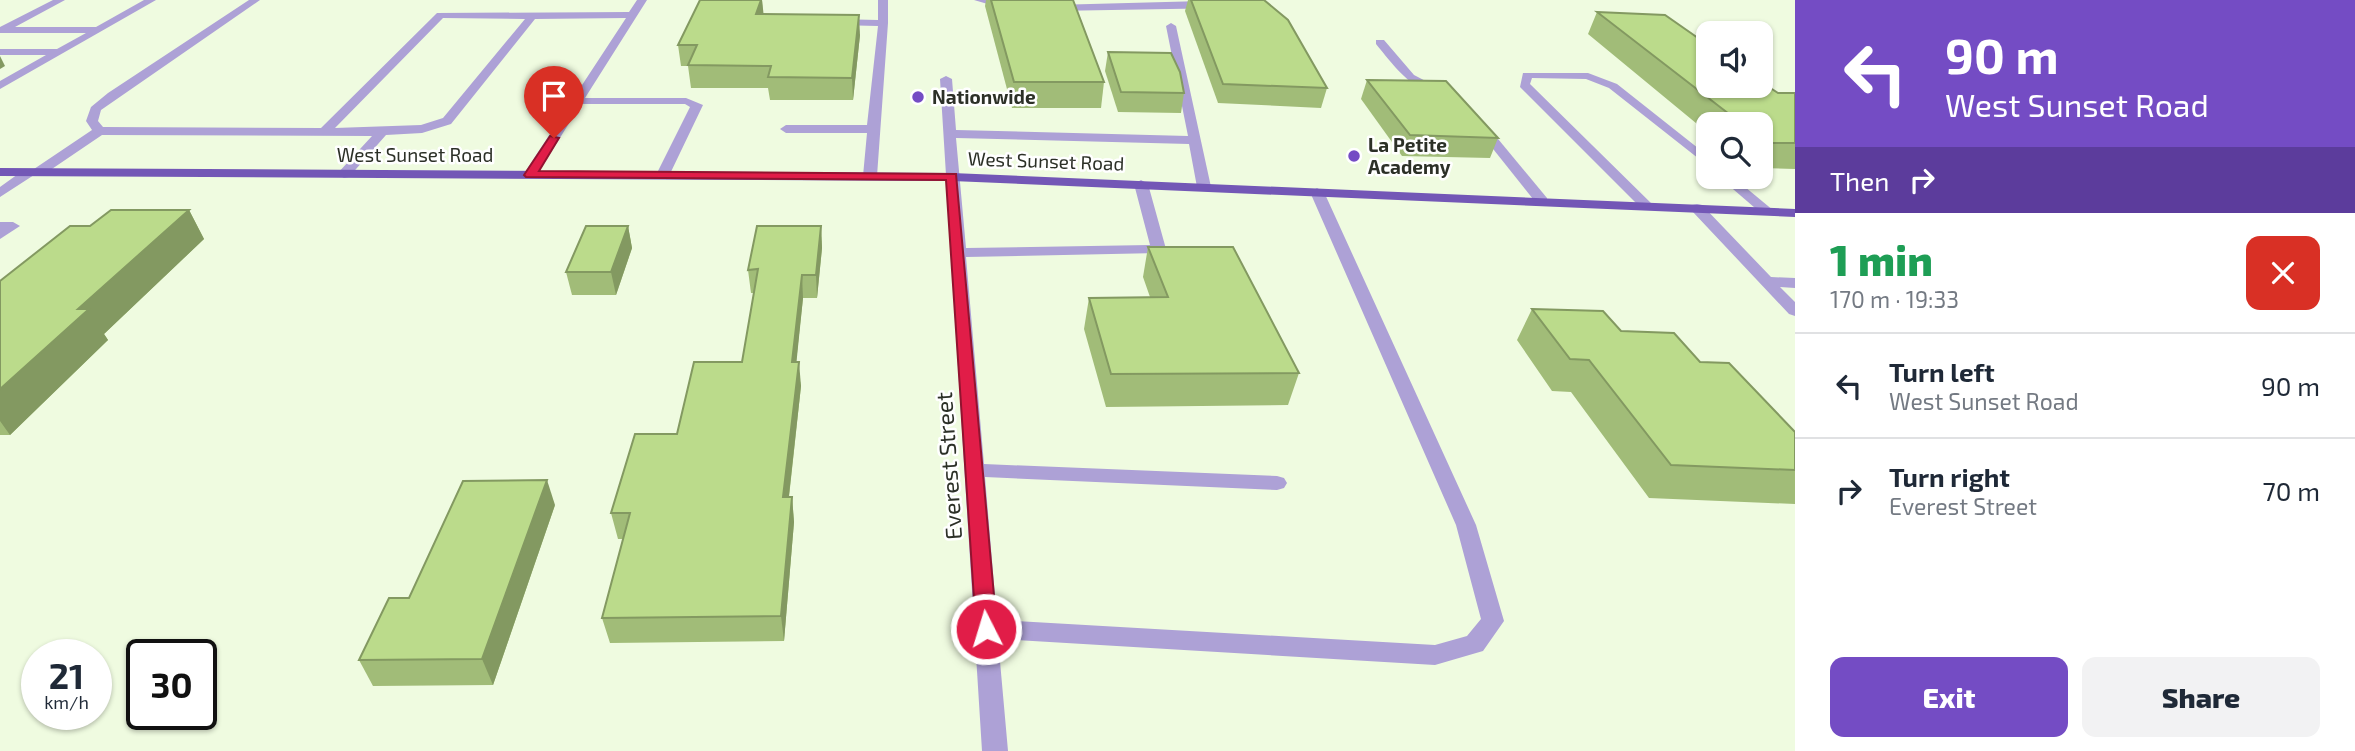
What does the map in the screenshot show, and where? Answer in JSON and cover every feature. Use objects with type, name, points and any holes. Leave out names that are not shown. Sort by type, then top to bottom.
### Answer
[{"type":"main road","name":"West Sunset Road","points":[[0,172],[952,177],[1795,213]]},
{"type":"street","points":[[60,0],[2,30],[97,30]]},
{"type":"street","points":[[0,86],[151,0]]},
{"type":"street","points":[[99,131],[92,121],[95,109],[255,0]]},
{"type":"street","points":[[530,175],[642,0]]},
{"type":"street","points":[[870,176],[883,0]]},
{"type":"street","points":[[979,0],[1016,8]]},
{"type":"street","points":[[1035,8],[1228,5],[1259,0]]},
{"type":"street","points":[[324,132],[440,15],[633,15]]},
{"type":"street","points":[[0,193],[99,131],[382,132],[422,129],[447,121],[532,16]]},
{"type":"street","points":[[821,21],[883,23]]},
{"type":"street","points":[[1171,26],[1204,187]]},
{"type":"street","points":[[1380,42],[1410,78],[1451,97]]},
{"type":"street","points":[[0,52],[58,52]]},
{"type":"street","points":[[1647,206],[1524,85],[1527,75],[1588,76],[1613,86],[1696,152]]},
{"type":"street","name":"Everest Street","points":[[946,79],[995,751]]},
{"type":"street","points":[[577,101],[686,101],[696,105],[663,175]]},
{"type":"street","points":[[1468,110],[1542,201]]},
{"type":"street","points":[[786,129],[873,130]]},
{"type":"street","points":[[344,174],[382,132]]},
{"type":"street","points":[[949,134],[1195,141]]},
{"type":"street","points":[[957,253],[1159,249],[1141,184]]},
{"type":"street","points":[[1740,189],[1767,211]]},
{"type":"street","points":[[986,629],[1435,655],[1475,644],[1493,621],[1466,525],[1317,192]]},
{"type":"street","points":[[1698,208],[1795,311]]},
{"type":"street","points":[[0,226],[13,226],[0,235]]},
{"type":"street","points":[[1767,281],[1795,283]]},
{"type":"street","points":[[974,470],[1277,483]]},
{"type":"building","points":[[700,0],[761,0],[756,14],[859,15],[852,78],[768,77],[771,66],[688,65],[697,45],[678,45]]},
{"type":"building","points":[[991,0],[1073,0],[1104,82],[1014,82]]},
{"type":"building","points":[[1191,0],[1264,0],[1288,20],[1327,88],[1223,84]]},
{"type":"building","points":[[1597,12],[1665,15],[1696,37],[1696,88]]},
{"type":"building","points":[[1108,52],[1171,53],[1180,72],[1184,93],[1121,92]]},
{"type":"building","points":[[1367,80],[1446,81],[1498,138],[1410,135]]},
{"type":"building","points":[[1773,90],[1778,93],[1795,93],[1795,143],[1773,143],[1773,112],[1726,112],[1708,98],[1773,98]]},
{"type":"building","points":[[111,210],[189,210],[78,309],[89,309],[0,389],[0,281],[70,226],[90,226]]},
{"type":"building","points":[[586,226],[628,226],[611,272],[566,272]]},
{"type":"building","points":[[757,226],[821,226],[816,275],[802,275],[792,362],[799,362],[783,497],[792,497],[781,616],[602,618],[630,513],[611,513],[635,434],[677,434],[694,362],[742,362],[758,269],[748,270]]},
{"type":"building","points":[[1148,247],[1233,247],[1299,373],[1111,374],[1089,298],[1168,297]]},
{"type":"building","points":[[1532,309],[1603,311],[1621,331],[1674,333],[1700,362],[1729,363],[1795,432],[1795,470],[1671,465],[1589,360],[1570,359]]},
{"type":"building","points":[[547,480],[482,659],[359,660],[389,598],[409,598],[463,481]]},
{"type":"place","name":"Nationwide","points":[[918,97]]},
{"type":"place","name":"La Petite Academy","points":[[1354,156]]},
{"type":"route","points":[[554,138],[530,175],[952,177],[986,629]]}]
